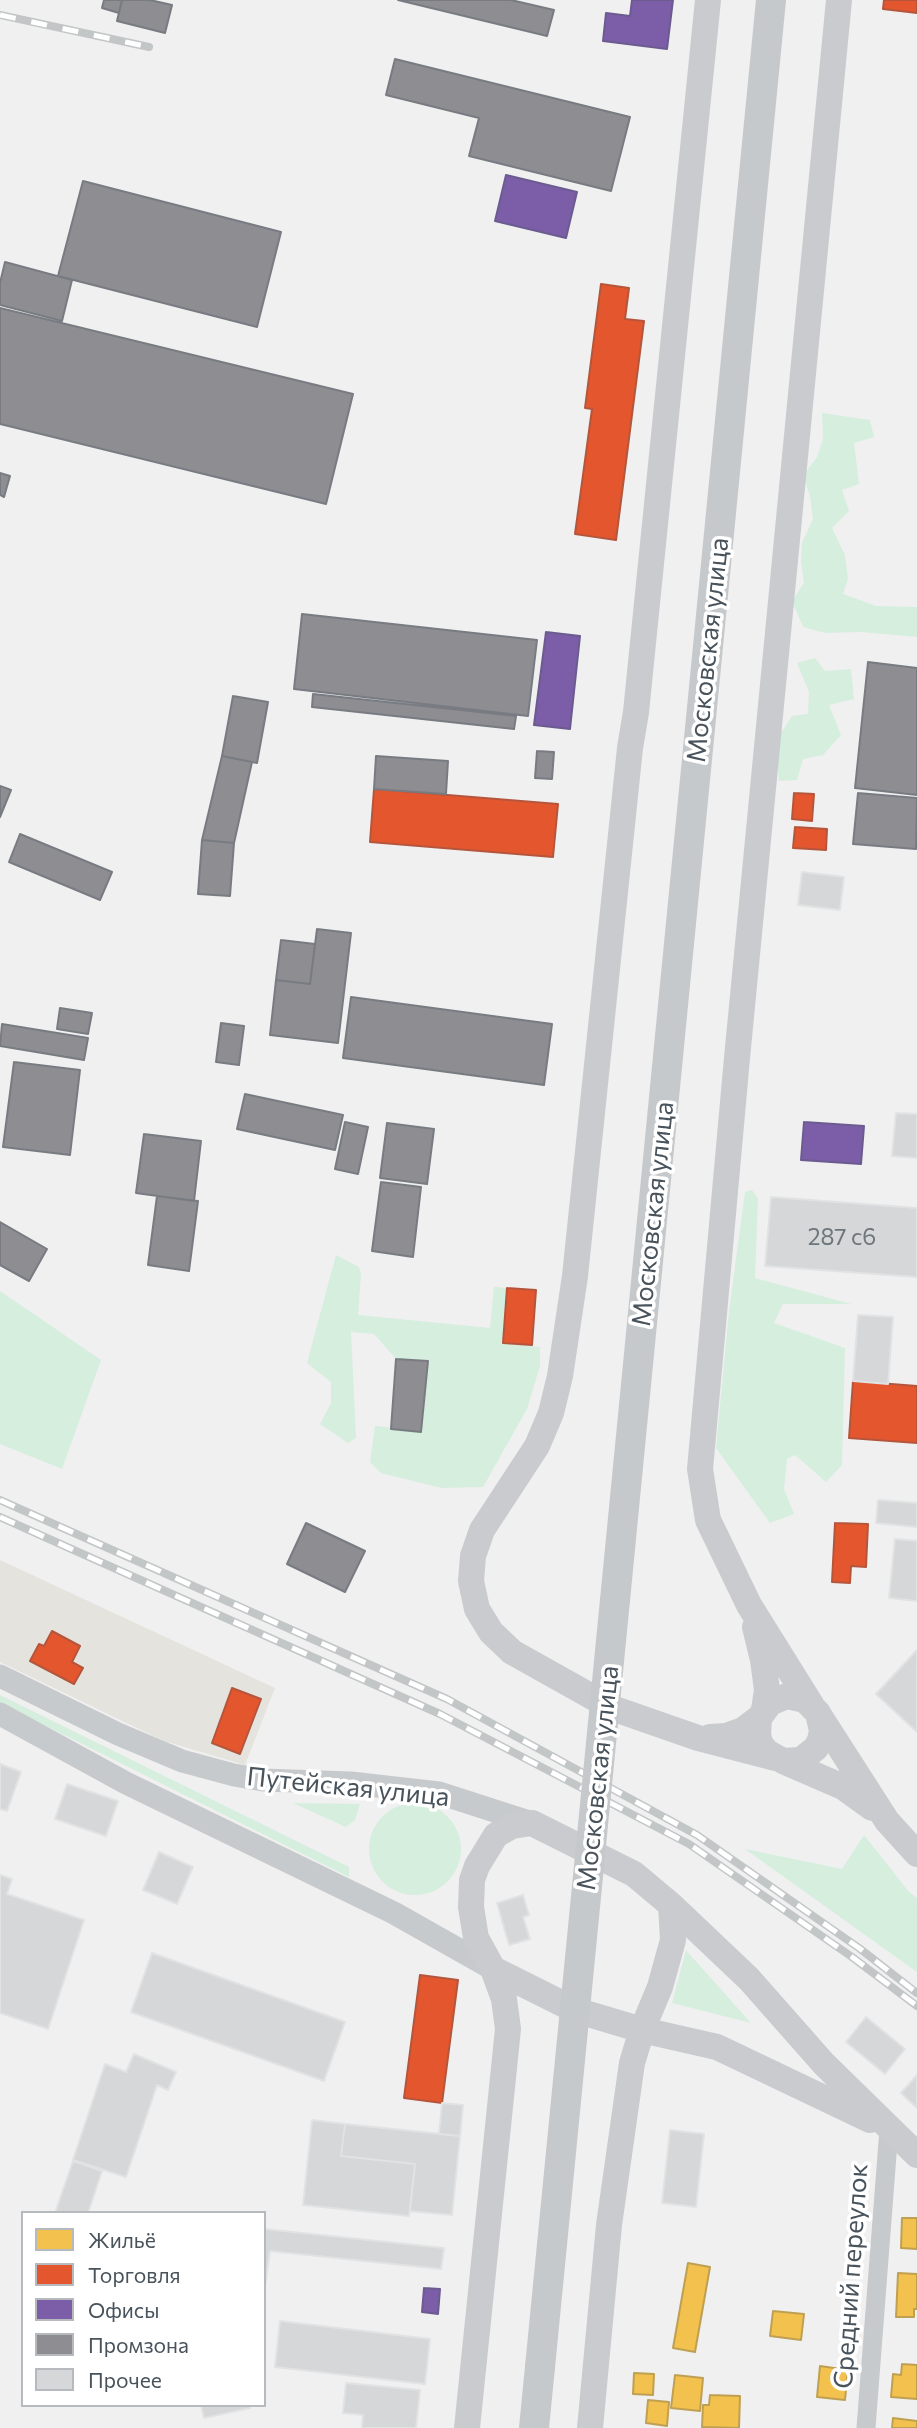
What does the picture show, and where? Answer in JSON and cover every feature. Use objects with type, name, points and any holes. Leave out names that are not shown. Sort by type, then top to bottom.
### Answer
[{"type":"main road","points":[[708,0],[636,712],[573,1289],[560,1376],[551,1413],[537,1446],[482,1530],[473,1556],[471,1581],[477,1609],[491,1632],[512,1652],[612,1708],[698,1738],[779,1759],[843,1787],[887,1821],[913,1846]]},
{"type":"main road","name":"Московская улица","points":[[534,2428],[771,0]]},
{"type":"main road","points":[[839,0],[700,1469],[708,1520],[749,1605],[887,1821]]},
{"type":"main road","points":[[698,1738],[726,1736],[743,1730],[761,1714],[778,1699],[787,1696],[805,1700],[815,1710],[822,1731],[816,1748],[801,1759],[779,1759],[761,1745],[758,1736],[761,1714],[767,1690],[763,1660],[749,1605]]},
{"type":"main road","points":[[467,2428],[508,2029],[504,1999],[493,1969],[476,1938],[471,1908],[472,1880],[485,1851],[496,1835],[512,1826],[532,1823]]},
{"type":"main road","name":"Путейская улица","points":[[532,1823],[634,1874],[671,1905],[749,1979],[824,2064],[917,2155]]},
{"type":"main road","points":[[590,2428],[608,2225],[632,2063],[660,1987],[673,1940],[671,1905]]},
{"type":"main road","name":"Путейская улица","points":[[493,1969],[575,2010],[642,2030],[717,2047],[889,2129]]},
{"type":"street","name":"Путейская улица","points":[[0,1676],[118,1734],[182,1761],[263,1780],[351,1783],[439,1793],[532,1823]]},
{"type":"street","name":"Путейская улица","points":[[0,1714],[126,1783],[394,1913],[493,1969]]},
{"type":"street","name":"Средний переулок","points":[[866,2428],[889,2129]]},
{"type":"shaded area","points":[[0,1560],[275,1688],[245,1765],[164,1741],[0,1662]]},
{"type":"green space","points":[[822,413],[870,420],[874,437],[854,443],[859,484],[842,490],[849,511],[832,528],[845,555],[848,579],[843,594],[876,606],[917,607],[917,637],[862,632],[825,633],[803,627],[792,601],[804,583],[802,543],[813,519],[810,496],[803,476],[817,457],[823,439]]},
{"type":"green space","points":[[815,658],[825,671],[851,669],[854,699],[829,705],[841,735],[823,755],[803,759],[797,780],[779,781],[775,742],[792,716],[808,714],[809,692],[797,663]]},
{"type":"green space","points":[[752,1190],[758,1198],[755,1278],[851,1304],[783,1304],[774,1323],[845,1348],[842,1465],[826,1482],[795,1455],[787,1459],[784,1489],[794,1514],[770,1523],[716,1448],[729,1311],[745,1192]]},
{"type":"green space","points":[[336,1255],[359,1267],[361,1274],[358,1315],[490,1328],[494,1287],[507,1288],[503,1343],[540,1347],[540,1366],[527,1409],[483,1487],[442,1488],[381,1473],[370,1462],[375,1426],[421,1431],[427,1362],[396,1359],[374,1334],[351,1332],[356,1438],[348,1443],[320,1424],[331,1403],[331,1382],[307,1363]]},
{"type":"green space","points":[[0,1291],[101,1360],[62,1469],[0,1444]]},
{"type":"green space","points":[[0,1695],[349,1867],[349,1877],[0,1703]]},
{"type":"green space","points":[[293,1803],[360,1804],[355,1820],[346,1827]]},
{"type":"green space","points":[[415,1803],[433,1807],[447,1817],[457,1831],[461,1849],[457,1867],[447,1881],[433,1891],[415,1895],[397,1891],[383,1881],[373,1867],[369,1849],[373,1831],[383,1817],[397,1807]]},
{"type":"green space","points":[[864,1835],[909,1892],[917,1898],[917,1972],[745,1849],[842,1869]]},
{"type":"green space","points":[[686,1950],[692,1957],[751,2023],[672,2003]]},
{"type":"building: Жильё","points":[[902,2218],[917,2218],[917,2249],[901,2248]]},
{"type":"building: Жильё","points":[[688,2263],[710,2267],[695,2352],[673,2348]]},
{"type":"building: Жильё","points":[[898,2273],[917,2274],[917,2309],[914,2309],[914,2317],[896,2317]]},
{"type":"building: Жильё","points":[[773,2311],[804,2314],[801,2340],[770,2336]]},
{"type":"building: Жильё","points":[[902,2364],[917,2365],[917,2399],[891,2397],[893,2374],[901,2375]]},
{"type":"building: Жильё","points":[[820,2366],[848,2370],[845,2400],[817,2397]]},
{"type":"building: Жильё","points":[[634,2373],[654,2374],[653,2395],[633,2394]]},
{"type":"building: Жильё","points":[[675,2375],[703,2378],[700,2411],[671,2408]]},
{"type":"building: Жильё","points":[[710,2395],[740,2396],[739,2428],[702,2427],[703,2405],[709,2405]]},
{"type":"building: Жильё","points":[[648,2400],[669,2402],[667,2426],[646,2423]]},
{"type":"building: Жильё","points":[[893,2418],[917,2421],[917,2428],[892,2428]]},
{"type":"building: Торговля","points":[[884,0],[917,0],[917,13],[883,9]]},
{"type":"building: Торговля","points":[[601,284],[629,288],[625,319],[644,321],[616,540],[575,534],[592,409],[585,408]]},
{"type":"building: Торговля","points":[[374,789],[558,804],[553,857],[370,842]]},
{"type":"building: Торговля","points":[[794,793],[814,794],[812,821],[792,819]]},
{"type":"building: Торговля","points":[[795,827],[827,829],[826,850],[793,848]]},
{"type":"building: Торговля","points":[[507,1288],[536,1290],[532,1345],[503,1343]]},
{"type":"building: Торговля","points":[[853,1381],[917,1386],[917,1443],[849,1438]]},
{"type":"building: Торговля","points":[[835,1523],[868,1524],[866,1567],[851,1566],[850,1583],[832,1582]]},
{"type":"building: Торговля","points":[[52,1631],[80,1646],[72,1662],[83,1668],[74,1684],[30,1661],[39,1644],[44,1646]]},
{"type":"building: Торговля","points":[[232,1688],[261,1699],[240,1754],[212,1743]]},
{"type":"building: Торговля","points":[[420,1975],[458,1980],[442,2103],[404,2098]]},
{"type":"building: Офисы","points":[[632,0],[673,0],[667,49],[603,41],[606,13],[630,16]]},
{"type":"building: Офисы","points":[[506,175],[577,192],[566,238],[495,221]]},
{"type":"building: Офисы","points":[[546,632],[580,636],[570,729],[534,725]]},
{"type":"building: Офисы","points":[[804,1122],[864,1126],[861,1164],[801,1160]]},
{"type":"building: Офисы","points":[[424,2288],[440,2289],[438,2314],[422,2312]]},
{"type":"building: Промзона","points":[[104,0],[122,0],[119,13],[102,8]]},
{"type":"building: Промзона","points":[[122,0],[150,0],[172,5],[165,33],[117,21]]},
{"type":"building: Промзона","points":[[398,0],[511,0],[554,10],[547,36]]},
{"type":"building: Промзона","points":[[395,59],[630,117],[611,191],[469,156],[479,118],[386,95]]},
{"type":"building: Промзона","points":[[83,181],[281,232],[257,327],[58,276]]},
{"type":"building: Промзона","points":[[5,262],[72,280],[62,321],[0,305],[0,283]]},
{"type":"building: Промзона","points":[[0,308],[353,394],[326,504],[0,424]]},
{"type":"building: Промзона","points":[[0,473],[10,476],[4,497],[0,495]]},
{"type":"building: Промзона","points":[[302,614],[537,640],[528,716],[294,689]]},
{"type":"building: Промзона","points":[[868,662],[917,668],[917,795],[855,788]]},
{"type":"building: Промзона","points":[[313,694],[516,716],[514,729],[312,707]]},
{"type":"building: Промзона","points":[[233,696],[268,702],[257,763],[222,756]]},
{"type":"building: Промзона","points":[[537,751],[554,752],[552,779],[535,778]]},
{"type":"building: Промзона","points":[[222,756],[252,762],[234,843],[202,840]]},
{"type":"building: Промзона","points":[[376,756],[448,761],[446,794],[374,789]]},
{"type":"building: Промзона","points":[[0,786],[11,790],[0,817]]},
{"type":"building: Промзона","points":[[858,793],[917,798],[916,849],[853,844]]},
{"type":"building: Промзона","points":[[20,834],[112,872],[100,900],[9,862]]},
{"type":"building: Промзона","points":[[202,840],[234,843],[230,896],[198,894]]},
{"type":"building: Промзона","points":[[317,929],[351,933],[338,1043],[270,1035],[276,980],[310,984]]},
{"type":"building: Промзона","points":[[281,940],[315,944],[310,984],[276,980]]},
{"type":"building: Промзона","points":[[351,997],[552,1024],[544,1085],[343,1058]]},
{"type":"building: Промзона","points":[[60,1008],[92,1013],[88,1034],[57,1029]]},
{"type":"building: Промзона","points":[[221,1023],[244,1026],[239,1065],[216,1062]]},
{"type":"building: Промзона","points":[[2,1024],[88,1038],[84,1060],[0,1046]]},
{"type":"building: Промзона","points":[[14,1062],[80,1070],[70,1155],[3,1147]]},
{"type":"building: Промзона","points":[[245,1094],[343,1115],[335,1150],[237,1129]]},
{"type":"building: Промзона","points":[[345,1122],[368,1127],[358,1174],[335,1169]]},
{"type":"building: Промзона","points":[[387,1123],[434,1129],[427,1184],[380,1178]]},
{"type":"building: Промзона","points":[[144,1134],[201,1141],[194,1201],[136,1193]]},
{"type":"building: Промзона","points":[[381,1182],[421,1187],[413,1257],[372,1251]]},
{"type":"building: Промзона","points":[[157,1196],[198,1201],[189,1271],[148,1265]]},
{"type":"building: Промзона","points":[[0,1222],[47,1249],[29,1281],[0,1265]]},
{"type":"building: Промзона","points":[[396,1359],[428,1361],[421,1432],[391,1429]]},
{"type":"building: Промзона","points":[[306,1523],[365,1551],[345,1592],[287,1564]]},
{"type":"building: Прочее","points":[[802,872],[844,877],[840,910],[798,905]]},
{"type":"building: Прочее","points":[[896,1113],[917,1114],[917,1158],[892,1156]]},
{"type":"building: Прочее","points":[[771,1197],[917,1208],[917,1277],[765,1266]]},
{"type":"building: Прочее","points":[[858,1315],[893,1317],[888,1384],[853,1381]]},
{"type":"building: Прочее","points":[[878,1500],[917,1503],[917,1527],[876,1523]]},
{"type":"building: Прочее","points":[[895,1539],[917,1541],[917,1601],[889,1598]]},
{"type":"building: Прочее","points":[[917,1650],[917,1732],[876,1694]]},
{"type":"building: Прочее","points":[[0,1764],[21,1772],[7,1811],[0,1809]]},
{"type":"building: Прочее","points":[[67,1784],[118,1801],[106,1836],[55,1819]]},
{"type":"building: Прочее","points":[[159,1852],[193,1867],[177,1904],[143,1890]]},
{"type":"building: Прочее","points":[[0,1875],[12,1879],[7,1894],[84,1920],[48,2029],[0,2013]]},
{"type":"building: Прочее","points":[[523,1895],[529,1915],[523,1917],[530,1939],[509,1945],[497,1903]]},
{"type":"building: Прочее","points":[[152,1953],[345,2022],[324,2081],[131,2012]]},
{"type":"building: Прочее","points":[[866,2017],[905,2049],[885,2074],[846,2042]]},
{"type":"building: Прочее","points":[[134,2054],[176,2072],[168,2090],[157,2085],[126,2177],[73,2160],[105,2064],[126,2072]]},
{"type":"building: Прочее","points":[[917,2075],[917,2108],[901,2093]]},
{"type":"building: Прочее","points":[[442,2103],[463,2105],[460,2136],[439,2134]]},
{"type":"building: Прочее","points":[[312,2120],[345,2124],[341,2156],[415,2164],[409,2216],[303,2205]]},
{"type":"building: Прочее","points":[[345,2124],[460,2136],[452,2215],[410,2211],[415,2164],[341,2156]]},
{"type":"building: Прочее","points":[[670,2130],[704,2134],[696,2207],[662,2203]]},
{"type":"building: Прочее","points":[[73,2161],[102,2171],[89,2211],[56,2211]]},
{"type":"building: Прочее","points":[[266,2229],[444,2248],[441,2269],[270,2251],[266,2280]]},
{"type":"building: Прочее","points":[[280,2321],[430,2339],[425,2384],[275,2367]]},
{"type":"building: Прочее","points":[[346,2383],[420,2390],[416,2428],[362,2428],[363,2415],[343,2413]]},
{"type":"building: Прочее","points":[[201,2407],[250,2407],[250,2408],[204,2418]]},
{"type":"railway","points":[[0,15],[149,47]]},
{"type":"railway","points":[[0,1500],[447,1699],[697,1835],[859,1948],[917,1993]]},
{"type":"railway","points":[[0,1517],[440,1714],[689,1844],[852,1957],[917,2006]]}]
